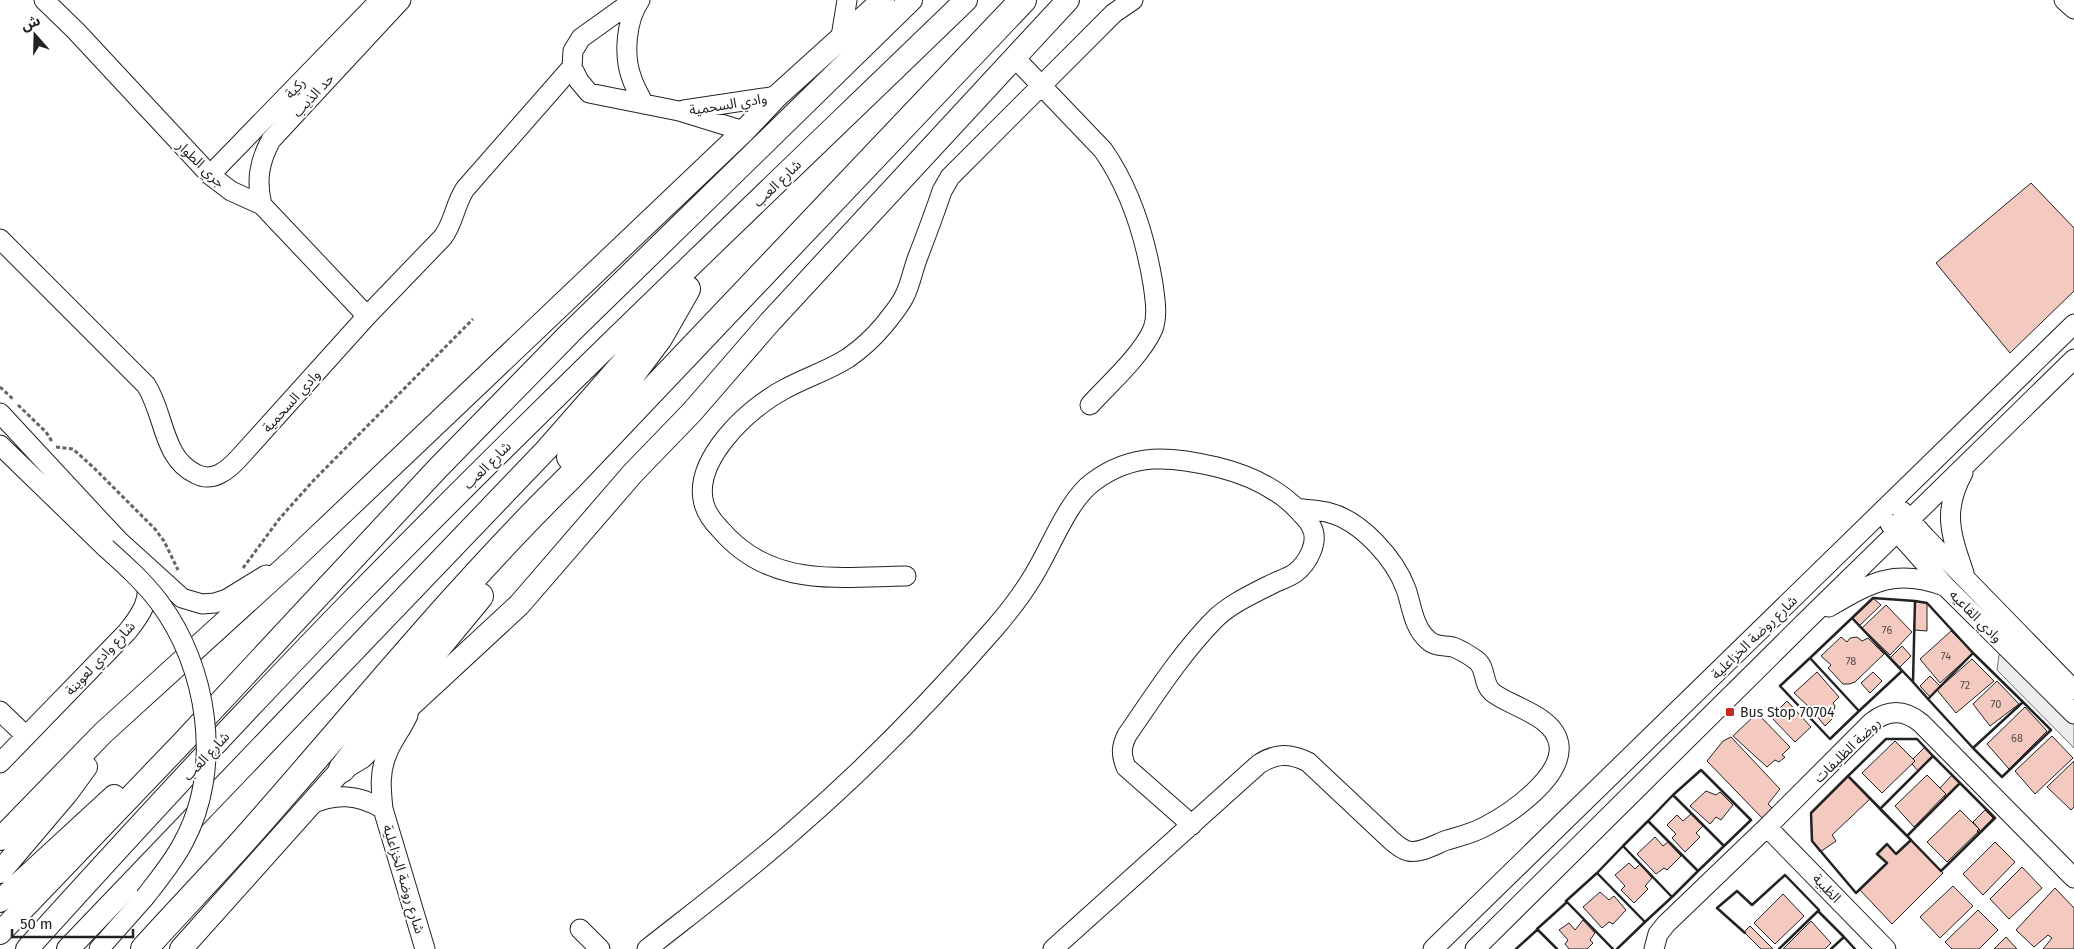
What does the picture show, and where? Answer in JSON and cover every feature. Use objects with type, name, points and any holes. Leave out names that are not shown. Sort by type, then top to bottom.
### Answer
[{"type":"highway","points":[[144,949],[253,830],[364,700],[525,521],[569,478],[1023,0]]},
{"type":"highway","points":[[525,521],[658,338],[687,289]]},
{"type":"highway","points":[[342,769],[410,681],[538,526],[569,478]]},
{"type":"main road","points":[[0,839],[103,733],[293,560],[744,132],[777,96],[883,0]]},
{"type":"main road","name":"شارع العب","points":[[0,933],[182,743],[438,468],[570,334],[911,0]]},
{"type":"main road","name":"شارع العب","points":[[27,949],[341,612],[564,389],[966,0]]},
{"type":"main road","points":[[181,949],[342,769],[362,758],[411,705],[519,605],[633,473],[692,412],[770,322],[1068,0]]},
{"type":"main road","points":[[68,949],[546,450],[687,289],[719,239]]},
{"type":"main road","points":[[0,872],[67,794],[88,764],[103,733]]},
{"type":"main road","points":[[0,900],[101,806],[182,743]]},
{"type":"street","name":"جري الطوار","points":[[44,0],[210,175],[231,191],[262,205],[368,316]]},
{"type":"street","name":"حد الذيب","points":[[262,205],[258,178],[262,158],[271,140],[401,0]]},
{"type":"street","name":"وادي السحمية","points":[[634,0],[581,38],[573,51],[572,67],[579,81],[589,94],[679,111],[744,132]]},
{"type":"street","points":[[640,0],[631,18],[627,55],[631,78],[644,104]]},
{"type":"street","points":[[841,37],[847,0]]},
{"type":"street","points":[[906,576],[808,576],[779,571],[758,562],[740,549],[710,517],[704,503],[703,484],[709,466],[717,450],[743,419],[783,390],[848,358],[883,326],[905,297],[946,183],[954,172],[1114,13],[1133,0]]},
{"type":"street","points":[[2064,0],[2074,9]]},
{"type":"street","name":"ركية","points":[[210,175],[372,3]]},
{"type":"street","points":[[1014,57],[1103,150],[1114,166],[1131,201],[1150,263],[1156,312],[1153,328],[1143,345],[1090,405]]},
{"type":"street","name":"وادي السحمية","points":[[0,239],[146,385],[155,400],[171,449],[177,460],[187,470],[198,476],[209,478],[217,476],[232,465],[443,237],[451,224],[458,201],[465,189],[572,67]]},
{"type":"street","name":"وادي السحمية","points":[[679,111],[777,96]]},
{"type":"street","name":"شارع روضة الخزاعلية","points":[[1433,949],[2074,324]]},
{"type":"street","name":"شارع روضة الخزاعلية","points":[[1475,949],[2074,359]]},
{"type":"street","points":[[0,413],[112,544],[168,615],[188,657],[203,704],[206,726],[204,777],[199,801],[185,840],[145,898],[99,949]]},
{"type":"street","points":[[0,445],[112,544],[175,593],[190,602],[202,604],[215,603],[227,599],[293,560]]},
{"type":"street","points":[[647,949],[800,826],[862,769],[922,709],[1007,613],[1032,578],[1071,509],[1089,485],[1108,471],[1130,462],[1154,458],[1186,460],[1250,477],[1280,494],[1313,527],[1314,544],[1307,560],[1294,573],[1261,590],[1216,618],[1177,664],[1122,745],[1122,756],[1126,767],[1192,825]]},
{"type":"street","name":"وادي القاعيه","points":[[1966,579],[1951,535],[1949,517],[1950,506],[1957,483],[1970,460]]},
{"type":"street","points":[[1053,949],[1259,764],[1270,757],[1283,754],[1296,756],[1308,762],[1400,848],[1409,851],[1419,850],[1464,836],[1506,814],[1526,799],[1544,781],[1558,759],[1559,744],[1547,725],[1533,714],[1490,690],[1485,682],[1482,666],[1478,661],[1453,648],[1434,644],[1424,635],[1414,618],[1406,589],[1398,572],[1373,541],[1356,526],[1331,513],[1296,508]]},
{"type":"street","name":"وادي القاعيه","points":[[1887,508],[1903,526],[1946,586],[2074,714]]},
{"type":"street","name":"وادي القاعيه","points":[[1903,526],[1966,579],[2074,690]]},
{"type":"street","name":"شارع وادي لعوينة","points":[[0,763],[127,632],[142,609],[149,588],[144,574],[112,544]]},
{"type":"street","points":[[1807,620],[1866,587],[1887,579],[1904,576],[1918,577],[1946,586]]},
{"type":"street","name":"شارع روضة الخزاعلية","points":[[411,705],[403,726],[387,753],[382,770],[381,789],[383,809],[425,949]]},
{"type":"street","points":[[0,711],[26,736]]},
{"type":"street","name":"روضة الظليفات","points":[[1654,949],[1658,934],[1666,924],[1872,722],[1888,713],[1906,713],[1921,723],[2074,878]]},
{"type":"street","name":"شارع روضة الخزاعلية","points":[[309,806],[334,797],[347,796],[366,800],[383,809]]},
{"type":"street","name":"الظبية","points":[[1767,827],[1886,949]]},
{"type":"street","points":[[580,929],[600,949]]},
{"type":"path","points":[[241,570],[280,518],[313,481],[473,319]]},
{"type":"path","points":[[55,447],[73,449],[93,467],[155,530],[164,541],[179,572]]},
{"type":"shaded area","points":[[2000,648],[2074,722],[2074,748],[1997,670]]},
{"type":"building","points":[[2031,183],[2074,228],[2074,291],[2010,353],[1936,263]]},
{"type":"building","points":[[1873,598],[1881,605],[1859,626],[1852,618]]},
{"type":"building","points":[[1915,601],[1927,603],[1927,631],[1914,630]]},
{"type":"building","points":[[1886,605],[1912,632],[1890,655],[1862,628]]},
{"type":"building","points":[[1951,631],[1973,653],[1940,683],[1920,659]]},
{"type":"building","points":[[1841,637],[1847,642],[1850,638],[1857,637],[1862,641],[1868,638],[1884,654],[1855,682],[1849,684],[1843,684],[1828,668],[1831,665],[1821,656]]},
{"type":"building","points":[[1902,646],[1911,656],[1899,668],[1890,658]]},
{"type":"building","points":[[1972,659],[1994,681],[1956,713],[1937,690]]},
{"type":"building","points":[[1817,672],[1839,697],[1833,703],[1835,706],[1833,713],[1835,716],[1825,726],[1815,714],[1817,711],[1811,705],[1809,707],[1794,693]]},
{"type":"building","points":[[1873,672],[1882,681],[1870,693],[1861,683]]},
{"type":"building","points":[[1930,676],[1940,686],[1930,697],[1920,686]]},
{"type":"building","points":[[1997,681],[2019,704],[1990,726],[1973,704]]},
{"type":"building","points":[[1787,701],[1811,727],[1795,742],[1771,717]]},
{"type":"building","points":[[2025,707],[2047,731],[2009,769],[1987,744]]},
{"type":"building","points":[[1757,713],[1790,747],[1782,755],[1785,757],[1779,762],[1775,760],[1767,767],[1733,736]]},
{"type":"building","points":[[2052,736],[2073,758],[2035,794],[2015,771]]},
{"type":"building","points":[[1731,737],[1780,789],[1768,804],[1776,812],[1765,821],[1707,761],[1723,741]]},
{"type":"building","points":[[1895,741],[1915,761],[1882,793],[1862,773]]},
{"type":"building","points":[[1925,747],[1933,756],[1918,771],[1912,764],[1915,761],[1913,759]]},
{"type":"building","points":[[2074,761],[2074,807],[2071,810],[2047,787]]},
{"type":"building","points":[[1927,775],[1946,794],[1914,827],[1895,806]]},
{"type":"building","points":[[1952,775],[1960,783],[1945,798],[1946,794],[1940,788]]},
{"type":"building","points":[[1848,776],[1870,799],[1832,835],[1836,841],[1820,852],[1812,841],[1811,813]]},
{"type":"building","points":[[1706,791],[1716,795],[1720,792],[1733,805],[1721,820],[1716,817],[1710,824],[1690,806]]},
{"type":"building","points":[[1960,810],[1980,830],[1947,862],[1927,842]]},
{"type":"building","points":[[1985,810],[1993,818],[1979,833],[1977,831],[1979,829],[1973,822]]},
{"type":"building","points":[[1691,814],[1703,826],[1696,833],[1700,837],[1685,852],[1672,838],[1676,834],[1667,825],[1677,815],[1683,821]]},
{"type":"building","points":[[1655,837],[1663,846],[1668,842],[1681,856],[1667,870],[1664,868],[1656,874],[1637,854]]},
{"type":"building","points":[[1911,840],[1943,873],[1892,924],[1860,890],[1887,863],[1877,854],[1887,844],[1896,854]]},
{"type":"building","points":[[1995,842],[2015,862],[1983,895],[1963,874]]},
{"type":"building","points":[[1629,863],[1635,869],[1640,864],[1652,878],[1645,886],[1648,889],[1634,903],[1621,890],[1625,886],[1615,875]]},
{"type":"building","points":[[2022,867],[2042,888],[2009,919],[1990,899]]},
{"type":"building","points":[[1953,886],[1973,906],[1940,938],[1920,917]]},
{"type":"building","points":[[2055,888],[2074,908],[2074,949],[2043,949],[2052,938],[2048,935],[2034,947],[2016,930]]},
{"type":"building","points":[[1600,892],[1609,900],[1614,896],[1626,910],[1613,924],[1609,922],[1602,928],[1583,907]]},
{"type":"building","points":[[1783,894],[1804,916],[1775,944],[1754,923]]},
{"type":"building","points":[[1978,910],[1998,930],[1979,949],[1952,949],[1945,942]]},
{"type":"building","points":[[1583,920],[1595,933],[1590,940],[1593,943],[1587,949],[1569,949],[1565,944],[1568,940],[1559,930],[1569,923],[1575,930]]},
{"type":"building","points":[[1811,921],[1831,943],[1825,949],[1783,949]]},
{"type":"building","points":[[1750,926],[1773,949],[1761,949],[1744,932]]},
{"type":"building","points":[[2006,937],[2017,949],[1994,949]]},
{"type":"wall","points":[[1873,598],[1915,601],[1913,682],[1852,618],[1873,598]]},
{"type":"wall","points":[[1915,601],[1927,603],[1973,653],[1928,699],[1913,682],[1915,601]]},
{"type":"wall","points":[[1852,618],[1902,671],[1859,711],[1810,658],[1852,618]]},
{"type":"wall","points":[[1973,653],[2023,702],[1973,748],[1928,699],[1973,653]]},
{"type":"wall","points":[[1810,658],[1859,711],[1830,739],[1780,686],[1810,658]]},
{"type":"wall","points":[[2023,702],[2051,730],[2002,777],[1973,748],[2023,702]]},
{"type":"wall","points":[[1886,739],[1917,739],[1933,756],[1880,809],[1848,776],[1886,739]]},
{"type":"wall","points":[[1933,756],[1960,783],[1907,836],[1880,809],[1933,756]]},
{"type":"wall","points":[[1701,770],[1751,820],[1724,846],[1673,795],[1701,770]]},
{"type":"wall","points":[[1848,776],[1911,840],[1896,854],[1887,844],[1877,854],[1887,863],[1856,893],[1812,841],[1811,813],[1848,776]]},
{"type":"wall","points":[[1960,783],[1995,818],[1941,871],[1907,836],[1960,783]]},
{"type":"wall","points":[[1673,795],[1724,846],[1698,871],[1648,821],[1673,795]]},
{"type":"wall","points":[[1648,821],[1698,871],[1672,897],[1623,846],[1648,821]]},
{"type":"wall","points":[[1623,846],[1672,897],[1645,922],[1597,873],[1623,846]]},
{"type":"wall","points":[[1613,949],[1566,901],[1597,873],[1645,922],[1617,949]]},
{"type":"wall","points":[[1745,933],[1717,908],[1737,891],[1752,905],[1785,875],[1819,910],[1779,949]]},
{"type":"wall","points":[[1557,949],[1537,929],[1567,902]]},
{"type":"wall","points":[[1818,911],[1844,937],[1831,949]]},
{"type":"wall","points":[[1516,949],[1538,929]]},
{"type":"wall","points":[[1844,937],[1855,949]]},
{"type":"place","name":"Bus Stop 70704","points":[[1730,712]]}]
